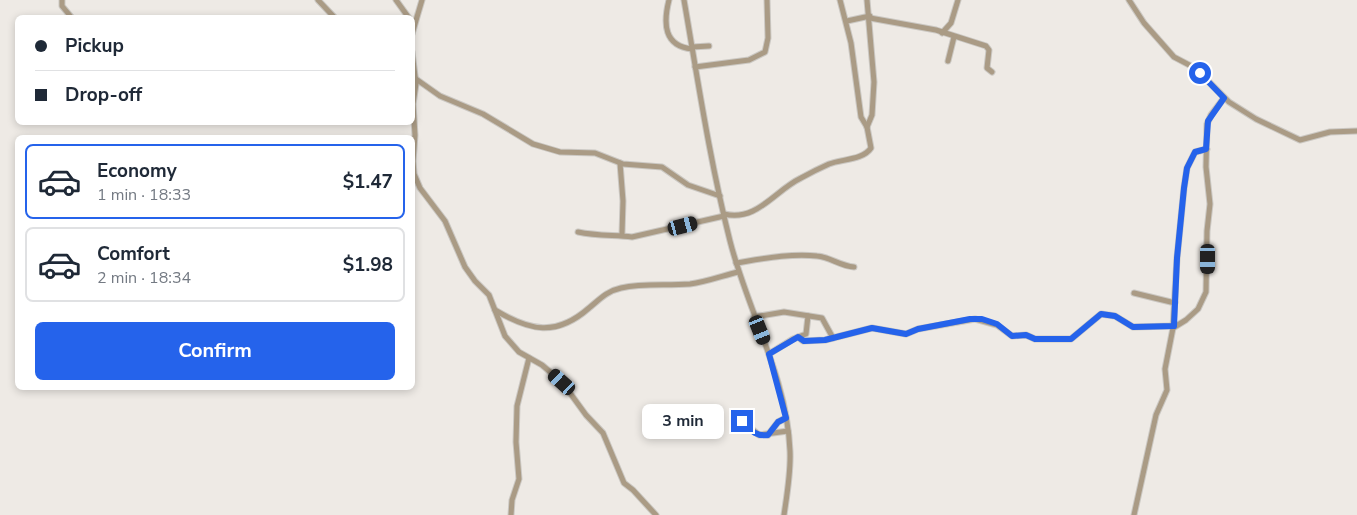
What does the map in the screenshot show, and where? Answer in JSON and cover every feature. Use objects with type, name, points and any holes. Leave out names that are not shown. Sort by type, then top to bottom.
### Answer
[{"type":"street","points":[[62,0],[62,6],[70,15]]},
{"type":"street","points":[[318,0],[332,15]]},
{"type":"street","points":[[396,0],[406,15]]},
{"type":"street","points":[[415,19],[422,0]]},
{"type":"street","points":[[669,0],[667,24],[669,37],[680,47],[709,46]]},
{"type":"street","points":[[684,0],[695,68],[724,215],[738,272],[769,354],[786,418],[790,466],[784,515]]},
{"type":"street","points":[[695,68],[749,60],[765,52],[768,38],[767,0]]},
{"type":"street","points":[[578,232],[605,236],[622,234],[632,236],[655,233],[724,215],[745,216],[798,179],[830,164],[868,152],[872,144],[867,127],[861,117],[857,80],[846,21],[840,0]]},
{"type":"street","points":[[867,0],[870,17],[874,82],[872,114],[867,127]]},
{"type":"street","points":[[942,33],[948,30],[951,24],[958,0]]},
{"type":"street","points":[[1129,0],[1144,23],[1174,57],[1195,68],[1224,98],[1256,119],[1300,140],[1330,132],[1357,131]]},
{"type":"street","points":[[846,21],[870,17],[942,33],[988,48],[987,68],[992,72]]},
{"type":"street","points":[[948,61],[954,37]]},
{"type":"street","points":[[415,80],[440,96],[483,114],[528,142],[560,152],[595,154],[620,163],[662,167],[688,185],[720,196]]},
{"type":"street","points":[[798,337],[804,341],[833,338],[872,328],[906,334],[918,329],[980,319],[997,324],[1012,336],[1026,335],[1035,339],[1071,339],[1101,314],[1115,316],[1133,327],[1174,327],[1186,320],[1198,309],[1206,292],[1207,231],[1210,204],[1206,149],[1208,121],[1224,98]]},
{"type":"street","points":[[1134,515],[1154,421],[1167,390],[1165,369],[1174,327],[1177,258],[1187,168],[1195,152],[1206,149]]},
{"type":"street","points":[[620,163],[623,201],[622,234]]},
{"type":"street","points":[[415,176],[420,188],[446,221],[461,260],[475,281],[489,295],[505,336],[519,352],[552,374],[569,391],[586,415],[603,433],[624,483],[656,515]]},
{"type":"street","points":[[736,262],[811,255],[824,257],[838,264],[854,267]]},
{"type":"street","points":[[495,310],[527,326],[547,329],[573,320],[605,293],[613,290],[647,284],[688,284],[738,272]]},
{"type":"street","points":[[1134,293],[1175,303]]},
{"type":"street","points":[[754,317],[775,313],[822,318],[833,338]]},
{"type":"street","points":[[769,354],[806,334],[808,316]]},
{"type":"street","points":[[511,515],[512,500],[519,479],[517,406],[529,358]]},
{"type":"street","points":[[768,435],[778,422],[786,418]]},
{"type":"street","points":[[742,421],[756,434],[768,435],[788,431]]},
{"type":"route","points":[[742,421],[753,432],[762,436],[768,435],[778,422],[786,418],[774,365],[769,354],[798,337],[804,341],[825,340],[872,328],[906,334],[918,329],[970,319],[980,319],[997,324],[1012,336],[1026,335],[1035,339],[1049,337],[1054,339],[1072,339],[1080,334],[1097,315],[1101,314],[1120,318],[1133,327],[1162,328],[1174,326],[1177,258],[1187,168],[1191,157],[1197,150],[1206,149],[1208,121],[1211,114],[1224,98],[1200,73]]}]
